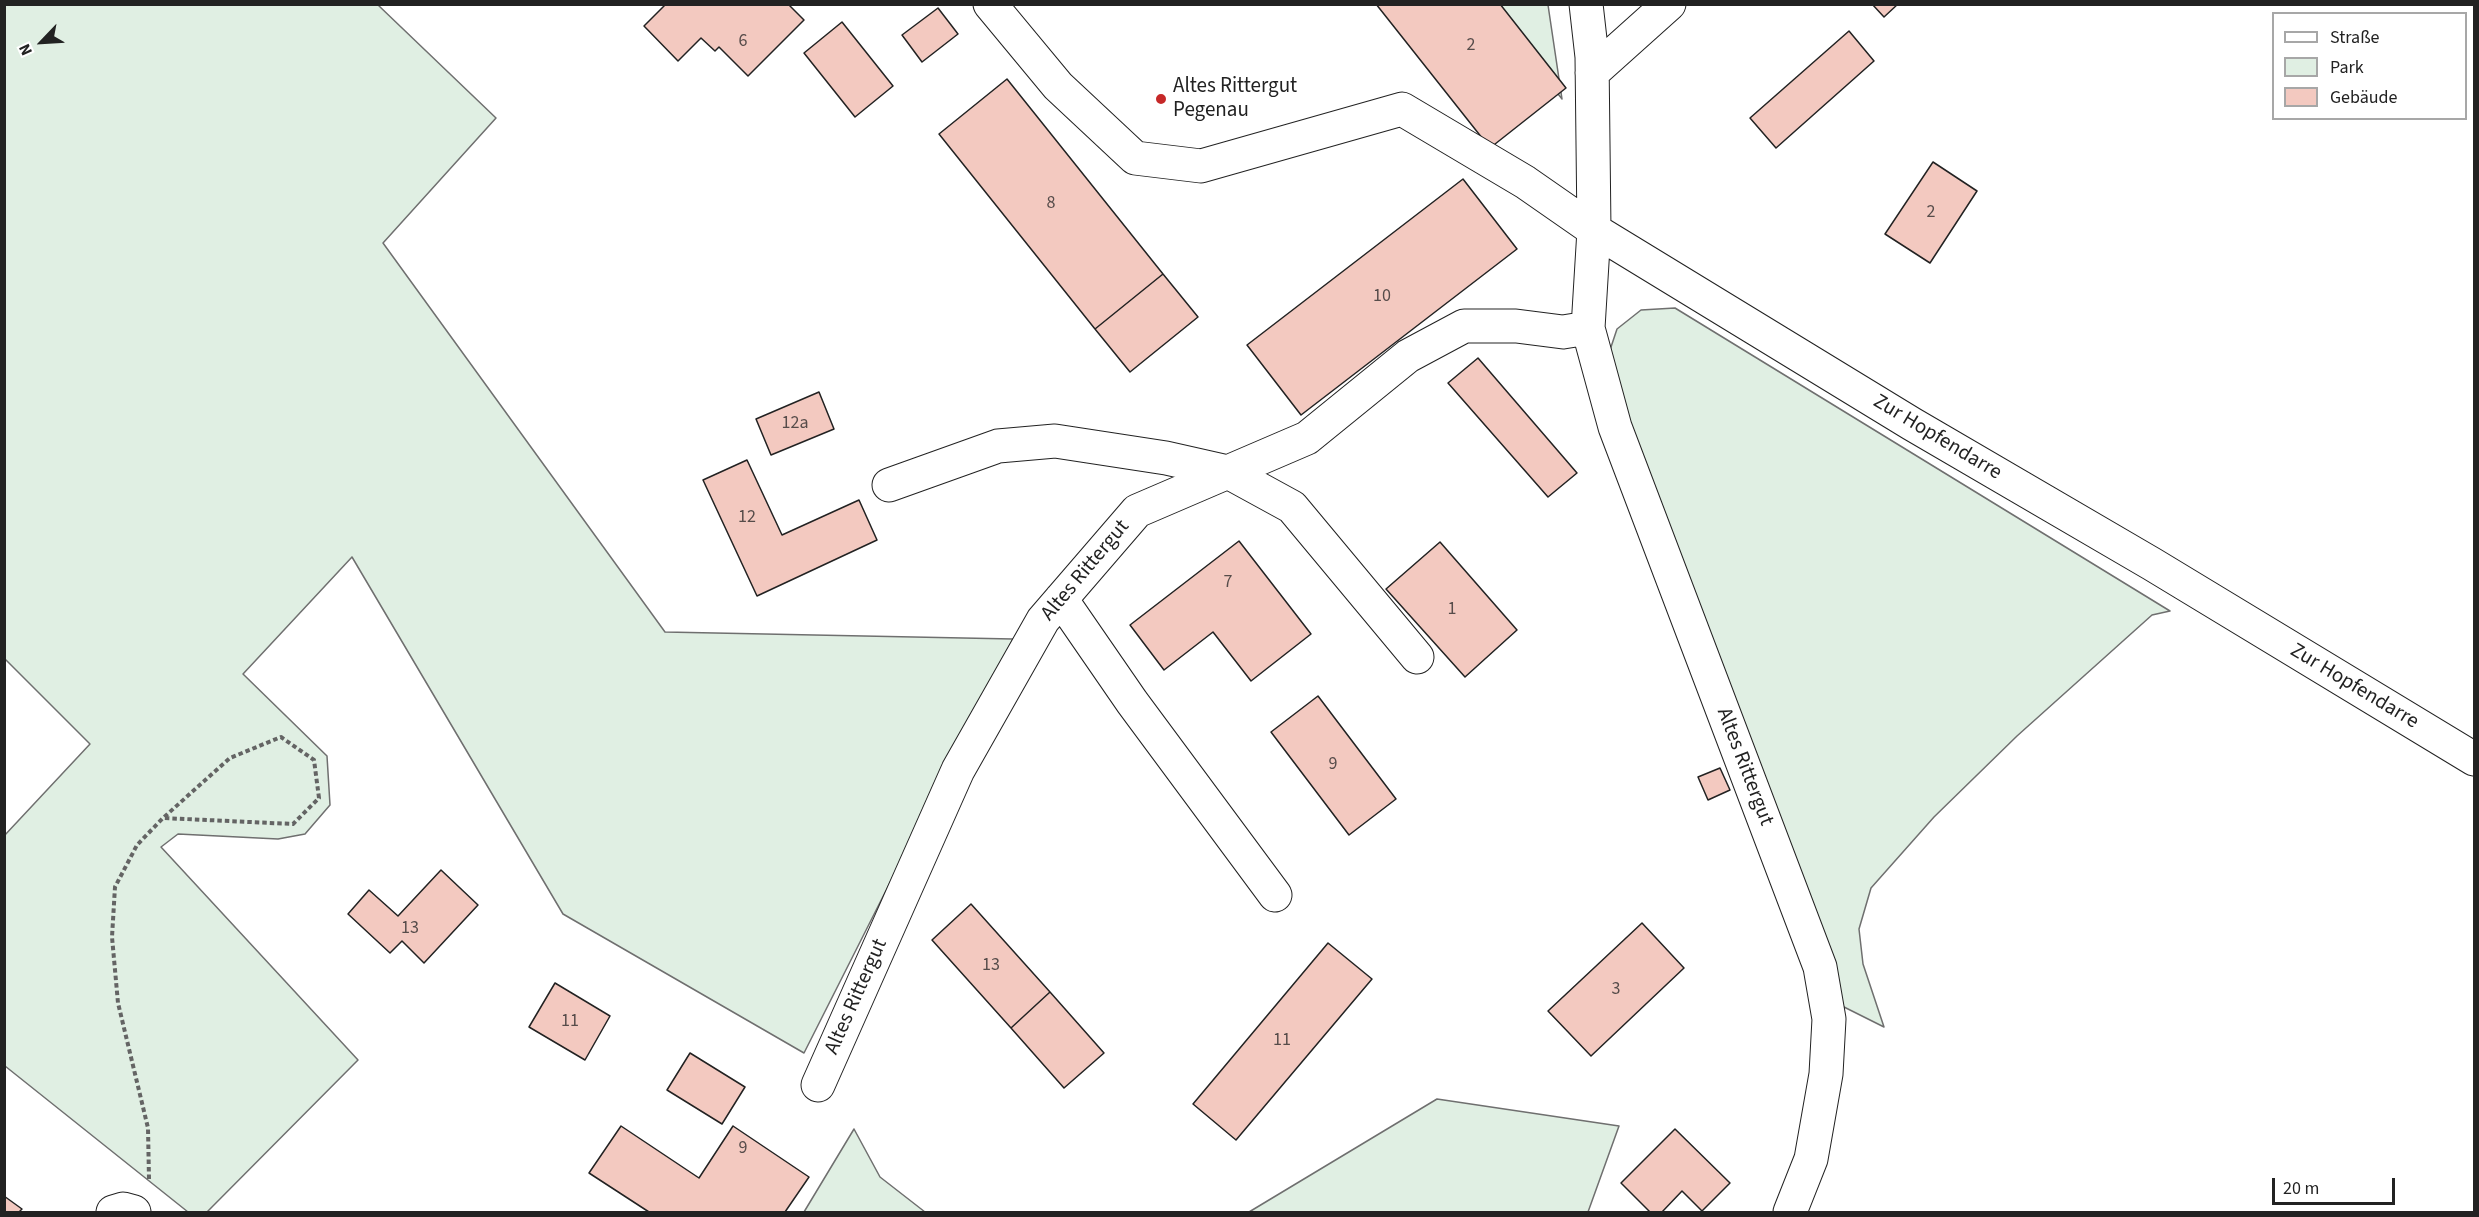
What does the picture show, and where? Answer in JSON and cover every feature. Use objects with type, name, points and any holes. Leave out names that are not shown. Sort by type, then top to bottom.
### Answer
[{"type":"street","name":"Zur Hopfendarre","points":[[990,4],[1058,86],[1135,158],[1201,166],[1402,109],[1525,182],[1594,230],[1902,418],[2152,564],[2475,759]]},
{"type":"street","points":[[1586,4],[1592,72],[1594,230]]},
{"type":"street","points":[[1592,72],[1669,4]]},
{"type":"street","name":"Altes Rittergut","points":[[1594,230],[1588,328],[1616,427],[1820,968],[1829,1018],[1826,1074],[1811,1159],[1790,1212]]},
{"type":"street","name":"Altes Rittergut","points":[[818,1085],[958,770],[1043,621],[1137,511],[1307,438],[1408,356],[1464,326],[1516,326],[1563,332],[1588,328]]},
{"type":"street","points":[[889,485],[998,446],[1055,441],[1166,458],[1228,472],[1292,507],[1417,657]]},
{"type":"street","points":[[1061,599],[1132,702],[1275,895]]},
{"type":"street","points":[[113,1212],[123,1209],[134,1212]]},
{"type":"path","points":[[149,1181],[148,1128],[118,1004],[112,937],[115,887],[137,845],[163,818],[230,758],[281,737],[314,760],[319,798],[293,825],[163,818]]},
{"type":"green space","points":[[5,5],[378,5],[496,118],[383,243],[665,632],[1013,639],[804,1053],[563,914],[352,557],[243,674],[327,756],[330,805],[305,834],[278,839],[178,834],[161,847],[358,1060],[207,1212],[188,1212],[5,1066],[4,836],[90,744],[5,659]]},
{"type":"green space","points":[[1488,5],[1548,5],[1562,99]]},
{"type":"green space","points":[[1675,308],[2170,611],[2152,615],[2017,736],[1934,817],[1871,888],[1859,929],[1863,964],[1884,1027],[1840,1005],[1607,359],[1617,329],[1641,310]]},
{"type":"green space","points":[[1437,1099],[1619,1126],[1588,1212],[1249,1212]]},
{"type":"green space","points":[[854,1129],[880,1177],[925,1212],[804,1212]]},
{"type":"building","points":[[666,4],[788,4],[804,20],[748,76],[719,47],[715,51],[701,38],[678,61],[644,26]]},
{"type":"building","points":[[1376,4],[1500,4],[1566,88],[1490,148]]},
{"type":"building","points":[[1872,4],[1898,4],[1884,17]]},
{"type":"building","points":[[938,8],[958,34],[922,62],[902,35]]},
{"type":"building","points":[[842,22],[893,86],[855,117],[804,53]]},
{"type":"building","points":[[1849,31],[1874,61],[1776,148],[1750,118]]},
{"type":"building","points":[[1007,79],[1163,274],[1095,329],[939,134]]},
{"type":"building","points":[[1933,162],[1977,191],[1930,263],[1885,234]]},
{"type":"building","points":[[1463,179],[1517,249],[1301,415],[1247,345]]},
{"type":"building","points":[[1163,274],[1198,317],[1130,372],[1095,329]]},
{"type":"building","points":[[1478,358],[1577,473],[1548,497],[1448,383]]},
{"type":"building","points":[[819,392],[834,429],[771,455],[756,419]]},
{"type":"building","points":[[747,460],[782,535],[859,500],[877,540],[757,596],[703,480]]},
{"type":"building","points":[[1239,541],[1311,634],[1251,681],[1213,632],[1164,670],[1130,625]]},
{"type":"building","points":[[1440,542],[1517,630],[1465,677],[1386,589]]},
{"type":"building","points":[[1318,696],[1396,799],[1349,835],[1271,732]]},
{"type":"building","points":[[1720,768],[1730,790],[1708,800],[1698,777]]},
{"type":"building","points":[[441,870],[478,905],[424,963],[402,941],[390,953],[348,914],[369,890],[398,916]]},
{"type":"building","points":[[971,904],[1050,992],[1011,1028],[932,940]]},
{"type":"building","points":[[1642,923],[1684,968],[1591,1056],[1548,1011]]},
{"type":"building","points":[[1328,943],[1372,979],[1236,1140],[1193,1104]]},
{"type":"building","points":[[555,983],[610,1016],[585,1060],[529,1027]]},
{"type":"building","points":[[1050,992],[1104,1053],[1064,1088],[1011,1028]]},
{"type":"building","points":[[690,1053],[745,1087],[722,1124],[667,1090]]},
{"type":"building","points":[[621,1126],[699,1178],[733,1126],[809,1177],[785,1212],[649,1212],[589,1173]]},
{"type":"building","points":[[1675,1129],[1730,1183],[1702,1211],[1682,1191],[1662,1212],[1650,1212],[1621,1183]]},
{"type":"building","points":[[4,1196],[22,1209],[19,1212],[4,1212]]},
{"type":"place","name":"Altes Rittergut Pegenau","points":[[1161,99]]}]
